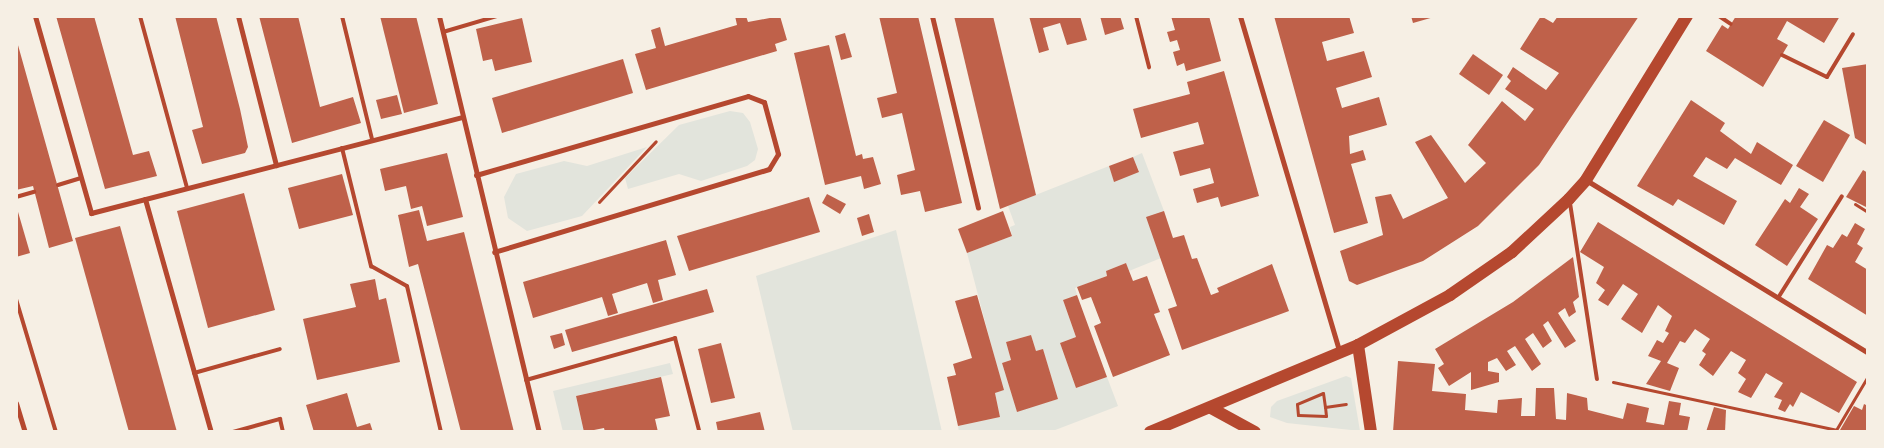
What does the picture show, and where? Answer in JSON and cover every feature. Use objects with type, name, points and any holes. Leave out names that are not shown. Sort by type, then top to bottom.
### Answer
[{"type":"main road","points":[[1150,432],[1340,354],[1450,295],[1512,252],[1570,200],[1586,180],[1687,16]]},
{"type":"main road","points":[[1358,345],[1371,432]]},
{"type":"main road","points":[[1211,408],[1255,432]]},
{"type":"street","points":[[35,16],[91,213],[463,117]]},
{"type":"street","points":[[238,16],[276,165]]},
{"type":"street","points":[[439,16],[494,252],[539,432]]},
{"type":"street","points":[[932,16],[978,208]]},
{"type":"street","points":[[1240,16],[1340,354]]},
{"type":"street","points":[[476,175],[748,96],[764,102],[778,154],[769,169],[494,252]]},
{"type":"street","points":[[1586,180],[1868,353]]},
{"type":"street","points":[[145,199],[210,432]]},
{"type":"street","points":[[16,403],[25,432]]},
{"type":"lane","points":[[140,16],[187,188]]},
{"type":"lane","points":[[342,16],[372,139]]},
{"type":"lane","points":[[443,32],[497,16]]},
{"type":"lane","points":[[1136,16],[1149,67]]},
{"type":"lane","points":[[1719,16],[1732,24]]},
{"type":"lane","points":[[1782,55],[1827,77],[1854,34]]},
{"type":"lane","points":[[341,147],[371,266],[407,286],[441,432]]},
{"type":"lane","points":[[58,185],[81,178]]},
{"type":"lane","points":[[16,197],[34,192]]},
{"type":"lane","points":[[1778,298],[1842,196]]},
{"type":"lane","points":[[1570,200],[1597,379]]},
{"type":"lane","points":[[16,299],[56,432]]},
{"type":"lane","points":[[526,380],[675,338],[699,430]]},
{"type":"lane","points":[[194,373],[280,349]]},
{"type":"lane","points":[[233,432],[280,419],[284,432]]},
{"type":"path","points":[[575,228],[680,115]]},
{"type":"path","points":[[1597,379],[1836,430],[1868,376]]},
{"type":"path","points":[[1323,393],[1325,407],[1326,416],[1298,415],[1298,404],[1323,393]]},
{"type":"path","points":[[1325,407],[1352,403]]},
{"type":"shaded area","points":[[730,111],[743,113],[750,122],[758,149],[755,160],[747,166],[701,181],[679,174],[628,189],[625,178],[679,125]]},
{"type":"shaded area","points":[[647,147],[582,216],[527,231],[508,218],[504,197],[516,174],[564,161],[587,166]]},
{"type":"shaded area","points":[[1142,153],[1164,211],[1161,258],[1129,271],[1126,263],[1106,271],[1107,276],[1075,288],[1077,295],[1063,300],[1076,337],[1060,343],[1076,388],[1107,377],[1118,406],[1050,432],[959,432],[958,426],[1000,417],[995,393],[1003,390],[967,253],[1012,236],[1010,227],[1015,225],[1008,206],[1109,166],[1114,181],[1139,171],[1133,157]],"holes":[[[1031,335],[1036,351],[1043,350],[1058,399],[1017,411],[1002,363],[1011,360],[1006,342]]]},
{"type":"shaded area","points":[[896,230],[942,432],[793,432],[756,276]]},
{"type":"shaded area","points":[[670,363],[673,374],[576,396],[584,432],[563,432],[553,391]]},
{"type":"shaded area","points":[[1346,376],[1351,378],[1360,431],[1287,423],[1270,417],[1271,407],[1277,401]]},
{"type":"building","points":[[56,16],[94,16],[133,155],[149,151],[157,176],[105,189]]},
{"type":"building","points":[[175,16],[216,16],[240,109],[248,147],[245,153],[202,164],[192,130],[203,127]]},
{"type":"building","points":[[259,16],[298,16],[320,107],[353,97],[361,123],[292,143]]},
{"type":"building","points":[[380,16],[416,16],[438,104],[404,113]]},
{"type":"building","points":[[735,16],[746,16],[748,22],[780,16],[787,40],[775,44],[777,51],[646,90],[635,54],[656,48],[651,30],[660,27],[665,46],[737,25]]},
{"type":"building","points":[[879,16],[918,16],[962,203],[925,212],[920,191],[901,195],[897,175],[915,170],[902,113],[882,118],[877,98],[897,93]]},
{"type":"building","points":[[954,16],[993,16],[1036,195],[1000,209]]},
{"type":"building","points":[[1029,16],[1080,16],[1087,40],[1067,45],[1060,23],[1043,28],[1049,50],[1039,53]]},
{"type":"building","points":[[1100,16],[1120,16],[1124,29],[1105,35]]},
{"type":"building","points":[[1171,16],[1209,16],[1221,61],[1186,71],[1184,63],[1177,66],[1173,52],[1180,50],[1177,40],[1170,42],[1167,32],[1175,30]]},
{"type":"building","points":[[1274,16],[1349,16],[1354,33],[1322,42],[1327,61],[1364,51],[1372,77],[1336,88],[1342,108],[1379,97],[1387,125],[1349,136],[1350,154],[1363,150],[1366,160],[1351,164],[1368,223],[1334,233]]},
{"type":"building","points":[[1411,16],[1434,16],[1434,17],[1413,23]]},
{"type":"building","points":[[1541,16],[1553,23],[1558,16],[1639,16],[1539,165],[1478,226],[1423,261],[1357,285],[1349,281],[1340,251],[1383,235],[1375,197],[1391,194],[1403,219],[1448,198],[1415,142],[1431,135],[1465,183],[1486,163],[1468,145],[1502,101],[1525,121],[1534,109],[1505,89],[1511,81],[1507,77],[1513,67],[1546,90],[1559,73],[1520,49]]},
{"type":"building","points":[[1736,16],[1840,16],[1824,43],[1787,21],[1777,39],[1788,45],[1763,87],[1706,51],[1722,25],[1728,29]]},
{"type":"building","points":[[522,18],[532,62],[495,71],[492,59],[483,61],[476,29]]},
{"type":"building","points":[[845,33],[852,57],[841,60],[835,36]]},
{"type":"building","points":[[16,38],[73,241],[49,248],[33,186],[16,190]]},
{"type":"building","points":[[829,45],[856,156],[862,154],[863,159],[873,157],[881,184],[864,189],[861,176],[825,185],[794,53]]},
{"type":"building","points":[[1473,54],[1503,75],[1489,95],[1459,74]]},
{"type":"building","points":[[623,59],[633,93],[502,133],[492,98]]},
{"type":"building","points":[[1868,64],[1868,146],[1855,138],[1842,68]]},
{"type":"building","points":[[1224,71],[1259,196],[1221,207],[1218,197],[1197,203],[1193,189],[1214,183],[1210,168],[1180,176],[1173,152],[1204,144],[1198,122],[1141,138],[1133,109],[1190,94],[1187,82]]},
{"type":"building","points":[[397,95],[402,114],[381,119],[376,100]]},
{"type":"building","points":[[1691,100],[1725,123],[1720,131],[1751,154],[1757,142],[1793,165],[1781,185],[1735,158],[1727,169],[1706,157],[1693,176],[1737,201],[1724,225],[1678,199],[1673,206],[1637,186]]},
{"type":"building","points":[[1824,120],[1850,135],[1823,182],[1796,166]]},
{"type":"building","points":[[447,153],[463,217],[427,226],[422,206],[411,209],[406,186],[385,191],[380,169]]},
{"type":"building","points":[[1133,157],[1139,172],[1114,182],[1109,166]]},
{"type":"building","points":[[1863,170],[1868,173],[1868,208],[1846,197]]},
{"type":"building","points":[[342,174],[353,215],[299,229],[288,188]]},
{"type":"building","points":[[1799,188],[1809,194],[1800,207],[1818,219],[1787,266],[1755,245],[1785,199],[1790,203]]},
{"type":"building","points":[[244,193],[275,310],[208,328],[177,211]]},
{"type":"building","points":[[827,194],[846,204],[840,214],[822,203]]},
{"type":"building","points":[[809,197],[820,232],[689,271],[677,236]]},
{"type":"building","points":[[16,205],[30,253],[16,257]]},
{"type":"building","points":[[419,210],[427,241],[464,232],[514,432],[461,432],[418,264],[409,267],[398,215]]},
{"type":"building","points":[[1003,211],[1012,236],[967,253],[958,229]]},
{"type":"building","points":[[1164,211],[1173,238],[1184,235],[1192,259],[1197,258],[1211,295],[1219,292],[1217,288],[1272,264],[1289,311],[1182,350],[1168,309],[1177,306],[1146,217]]},
{"type":"building","points":[[869,214],[874,232],[862,236],[857,218]]},
{"type":"building","points":[[1598,222],[1857,382],[1839,413],[1801,392],[1793,407],[1790,404],[1785,412],[1778,409],[1782,400],[1774,397],[1783,383],[1766,373],[1751,398],[1738,392],[1746,379],[1738,373],[1746,360],[1731,351],[1713,376],[1699,365],[1706,354],[1702,351],[1710,339],[1695,329],[1685,343],[1680,341],[1667,363],[1679,368],[1670,391],[1646,384],[1661,361],[1648,356],[1657,340],[1663,343],[1669,333],[1665,331],[1672,316],[1658,305],[1642,333],[1621,319],[1638,294],[1623,284],[1608,306],[1598,300],[1605,290],[1596,283],[1604,267],[1580,252]]},
{"type":"building","points":[[1855,223],[1865,229],[1857,244],[1863,248],[1855,262],[1868,270],[1868,316],[1808,279],[1827,245],[1833,248],[1842,234],[1847,237]]},
{"type":"building","points":[[120,226],[177,432],[129,432],[75,238]]},
{"type":"building","points":[[666,240],[676,275],[658,280],[663,300],[653,303],[647,283],[612,294],[618,313],[608,316],[602,297],[533,318],[523,282]]},
{"type":"building","points":[[1573,257],[1579,297],[1573,302],[1576,312],[1569,317],[1565,308],[1558,313],[1576,341],[1565,348],[1548,321],[1543,325],[1552,341],[1543,348],[1533,333],[1525,339],[1541,364],[1532,371],[1515,346],[1507,351],[1516,365],[1506,371],[1497,358],[1488,362],[1488,371],[1499,373],[1499,382],[1471,390],[1471,372],[1449,386],[1438,368],[1444,364],[1435,349],[1513,302]]},
{"type":"building","points":[[1126,263],[1133,281],[1147,276],[1160,312],[1154,314],[1170,355],[1113,377],[1094,326],[1101,323],[1091,297],[1082,300],[1077,287],[1107,276],[1106,271]]},
{"type":"building","points":[[375,279],[379,300],[386,298],[400,362],[317,380],[303,319],[356,307],[350,284]]},
{"type":"building","points":[[707,289],[714,312],[572,352],[565,330]]},
{"type":"building","points":[[977,295],[1004,390],[995,393],[1000,417],[958,426],[947,377],[956,375],[953,364],[972,358],[955,301]]},
{"type":"building","points":[[1077,295],[1107,377],[1076,388],[1060,343],[1076,337],[1063,300]]},
{"type":"building","points":[[562,333],[565,345],[554,349],[550,336]]},
{"type":"building","points":[[1031,335],[1036,351],[1043,349],[1058,399],[1017,412],[1002,363],[1011,360],[1006,342]]},
{"type":"building","points":[[721,343],[735,398],[711,403],[698,349]]},
{"type":"building","points":[[1398,361],[1435,364],[1432,391],[1466,394],[1465,410],[1497,413],[1498,400],[1522,398],[1521,416],[1535,416],[1536,388],[1554,388],[1556,419],[1566,420],[1567,393],[1587,398],[1588,410],[1623,419],[1627,403],[1649,408],[1646,422],[1664,425],[1669,401],[1681,403],[1679,415],[1690,417],[1687,432],[1393,432]]},
{"type":"building","points":[[661,377],[670,416],[655,419],[658,432],[605,432],[604,428],[584,432],[576,396]]},
{"type":"building","points":[[347,393],[357,427],[370,423],[373,432],[314,432],[306,405]]},
{"type":"building","points":[[1864,404],[1868,406],[1868,432],[1840,430],[1854,406],[1862,410]]},
{"type":"building","points":[[1714,407],[1726,410],[1725,432],[1706,432]]},
{"type":"building","points":[[760,412],[765,432],[718,432],[716,422]]}]
